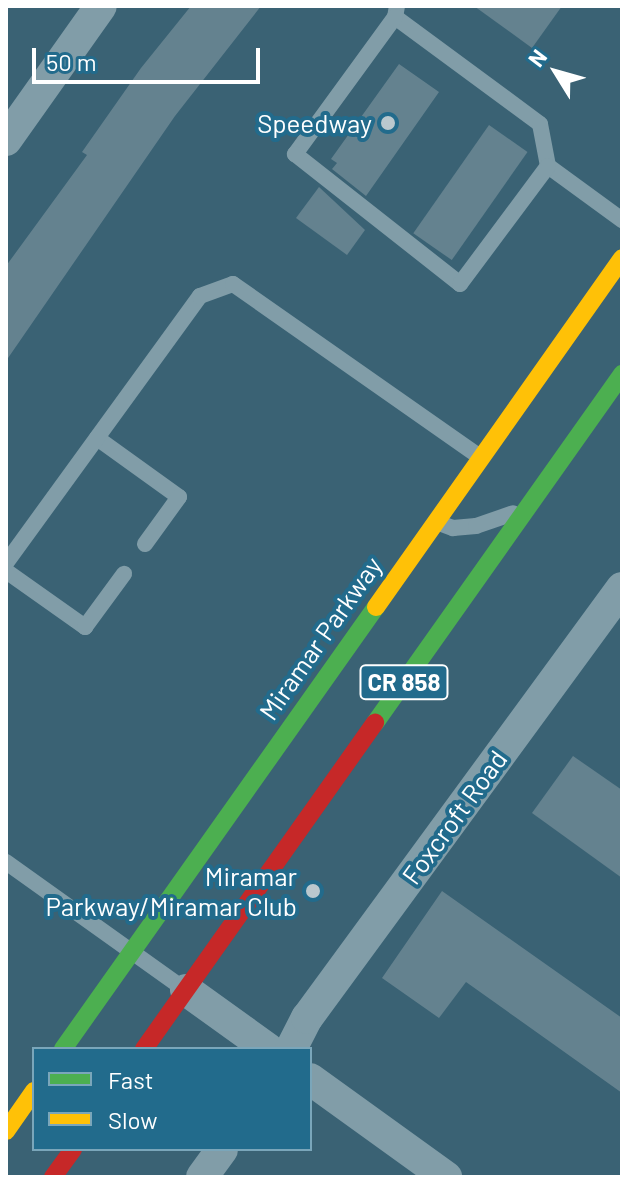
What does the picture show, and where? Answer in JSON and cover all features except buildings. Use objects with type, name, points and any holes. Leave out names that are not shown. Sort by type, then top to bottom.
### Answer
[{"type":"main road","name":"Miramar Parkway","points":[[64,1047],[622,258]]},
{"type":"main road","name":"CR 858","points":[[145,1047],[622,374]]},
{"type":"main road","points":[[6,1131],[32,1094]]},
{"type":"main road","points":[[53,1177],[72,1151]]},
{"type":"street","points":[[6,140],[101,6]]},
{"type":"street","name":"Foxcroft Road","points":[[292,1047],[307,1018],[622,588]]},
{"type":"street","points":[[186,990],[265,1047]]},
{"type":"street","points":[[312,1080],[446,1177]]},
{"type":"street","points":[[202,1177],[221,1151]]},
{"type":"lane","points":[[548,166],[460,284],[295,154],[396,12],[540,124],[548,166],[622,220]]},
{"type":"lane","points":[[6,563],[200,296],[233,284],[480,457]]},
{"type":"lane","points":[[97,438],[179,497],[145,544]]},
{"type":"lane","points":[[434,521],[453,528],[476,526],[528,508]]},
{"type":"lane","points":[[6,571],[85,627],[124,574]]},
{"type":"lane","points":[[6,862],[186,990]]},
{"type":"traffic: fast","points":[[375,723],[622,374]]},
{"type":"traffic: fast","points":[[64,1047],[376,607]]},
{"type":"traffic: slow","points":[[376,607],[622,258]]},
{"type":"traffic: slow","points":[[6,1131],[32,1094]]},
{"type":"traffic: jam","points":[[145,1047],[375,723]]},
{"type":"traffic: jam","points":[[53,1177],[72,1151]]},
{"type":"place","name":"Speedway","points":[[388,123]]},
{"type":"place","name":"Miramar Parkway/Miramar Club","points":[[313,891]]}]
